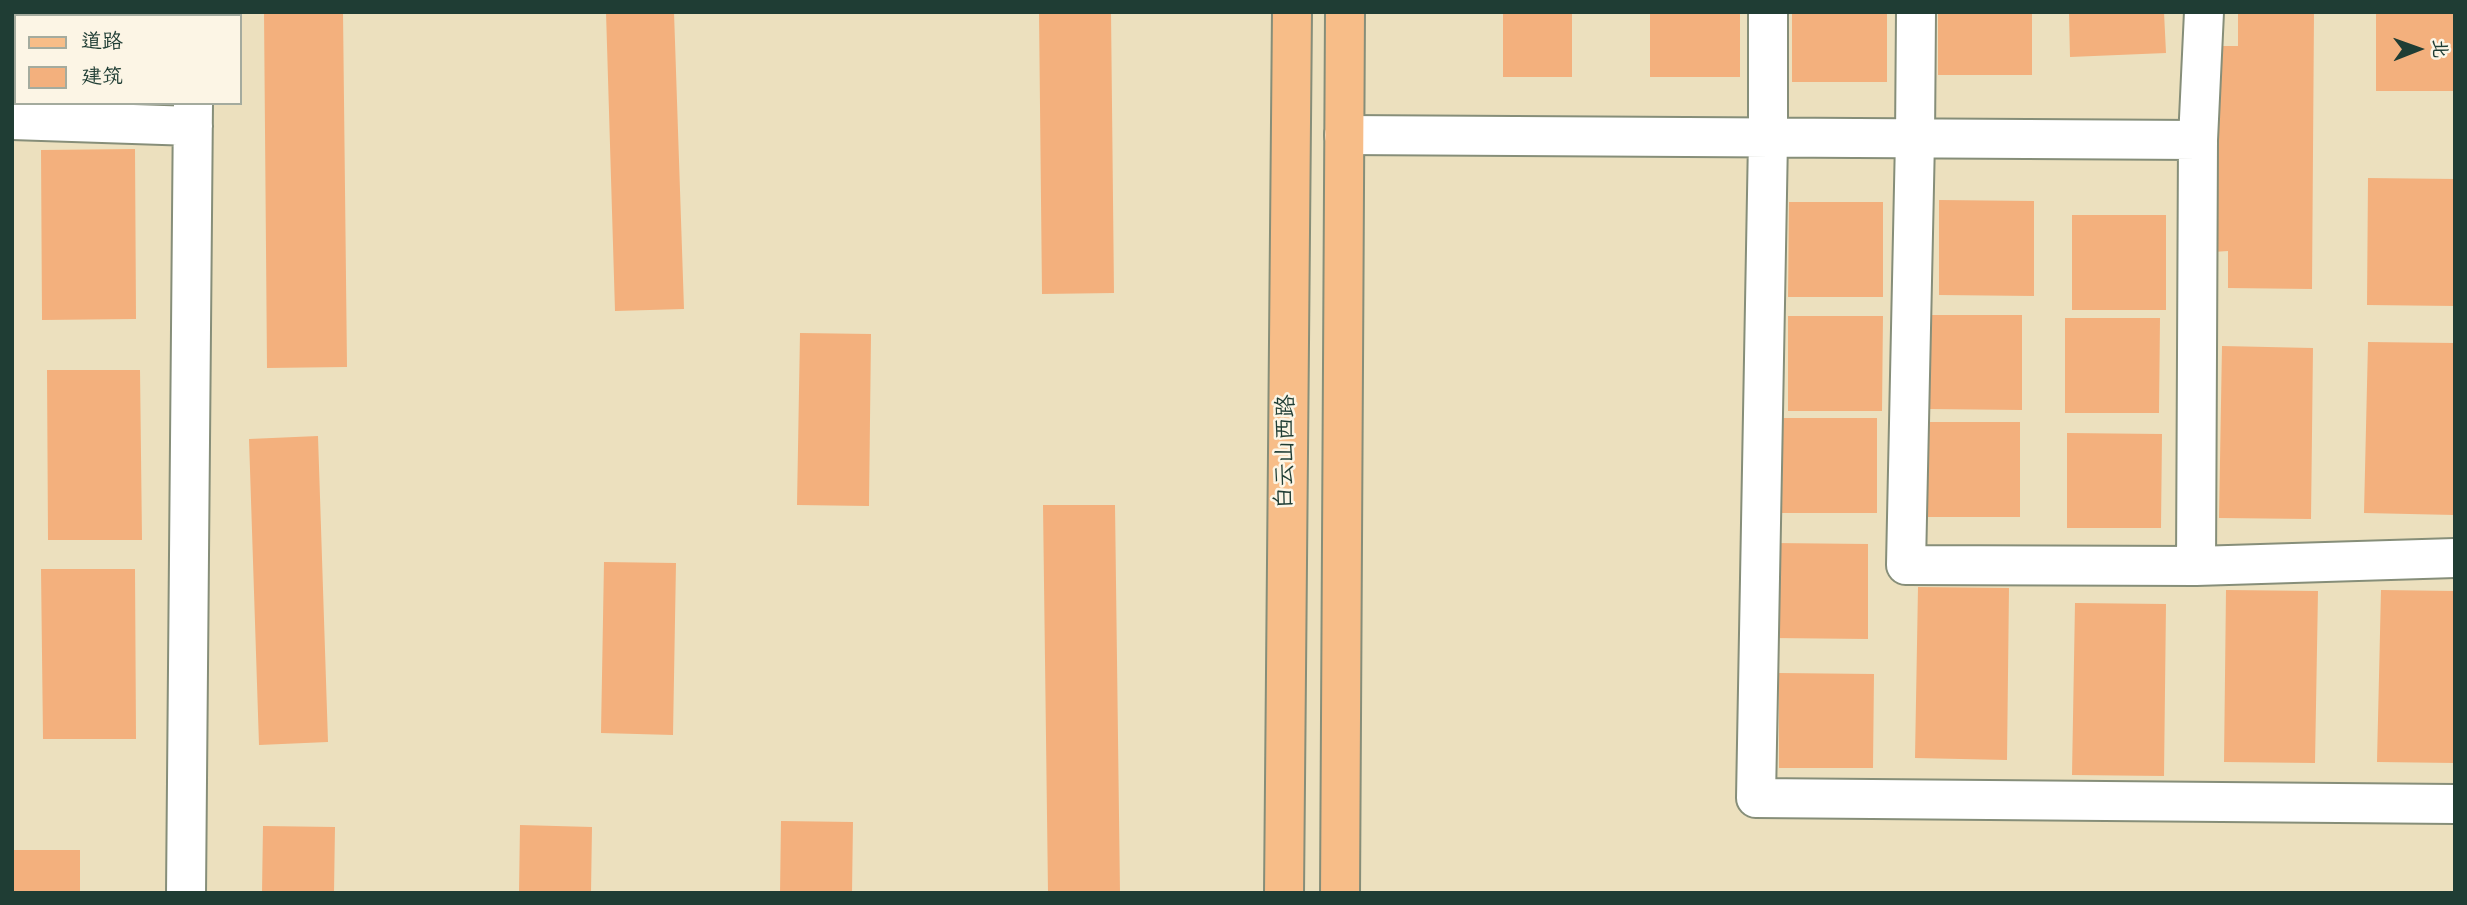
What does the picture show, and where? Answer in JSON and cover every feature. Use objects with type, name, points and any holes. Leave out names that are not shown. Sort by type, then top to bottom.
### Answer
[{"type":"main road","name":"白云山西路","points":[[1284,893],[1292,12]]},
{"type":"main road","points":[[1340,893],[1345,12]]},
{"type":"street","points":[[1768,12],[1756,798],[2455,804]]},
{"type":"street","points":[[1916,12],[1906,565],[2196,566],[2455,558]]},
{"type":"street","points":[[2196,566],[2198,140],[2204,12]]},
{"type":"street","points":[[12,120],[193,114],[186,893]]},
{"type":"street","points":[[1344,135],[2198,140]]},
{"type":"building","points":[[43,12],[137,12],[136,14]]},
{"type":"building","points":[[264,12],[343,12],[347,367],[267,368]]},
{"type":"building","points":[[606,12],[674,12],[684,309],[615,311]]},
{"type":"building","points":[[1039,12],[1111,12],[1114,293],[1042,294]]},
{"type":"building","points":[[1503,12],[1572,12],[1572,77],[1503,77]]},
{"type":"building","points":[[1650,12],[1740,12],[1740,77],[1650,77]]},
{"type":"building","points":[[1792,12],[1887,12],[1887,82],[1792,82]]},
{"type":"building","points":[[1938,12],[2032,12],[2032,75],[1938,75]]},
{"type":"building","points":[[2069,12],[2164,12],[2166,53],[2070,57]]},
{"type":"building","points":[[2376,12],[2455,12],[2455,91],[2376,91]]},
{"type":"building","points":[[2238,13],[2314,13],[2312,289],[2228,288],[2228,251],[2212,252],[2212,46],[2238,46]]},
{"type":"building","points":[[135,149],[136,319],[42,320],[41,150]]},
{"type":"building","points":[[2368,178],[2455,179],[2455,306],[2367,305]]},
{"type":"building","points":[[1939,200],[2034,201],[2034,296],[1939,295]]},
{"type":"building","points":[[1789,202],[1883,202],[1883,297],[1788,297]]},
{"type":"building","points":[[2072,215],[2166,215],[2166,310],[2072,310]]},
{"type":"building","points":[[1927,315],[2022,315],[2022,410],[1927,409]]},
{"type":"building","points":[[1788,316],[1883,316],[1882,411],[1788,411]]},
{"type":"building","points":[[2065,318],[2160,318],[2159,413],[2065,413]]},
{"type":"building","points":[[800,333],[871,334],[869,506],[797,505]]},
{"type":"building","points":[[2368,342],[2455,343],[2455,515],[2364,513]]},
{"type":"building","points":[[2222,346],[2313,348],[2311,519],[2219,518]]},
{"type":"building","points":[[47,370],[140,370],[142,540],[48,540]]},
{"type":"building","points":[[1783,418],[1877,418],[1877,513],[1782,513]]},
{"type":"building","points":[[1925,422],[2020,422],[2020,517],[1925,517]]},
{"type":"building","points":[[2067,433],[2162,434],[2161,528],[2067,528]]},
{"type":"building","points":[[318,436],[328,742],[259,745],[249,439]]},
{"type":"building","points":[[1043,505],[1115,505],[1120,893],[1048,893]]},
{"type":"building","points":[[1774,543],[1868,544],[1868,639],[1773,638]]},
{"type":"building","points":[[604,562],[676,563],[673,735],[601,733]]},
{"type":"building","points":[[41,569],[135,569],[136,739],[43,739]]},
{"type":"building","points":[[1918,587],[2009,588],[2007,760],[1915,758]]},
{"type":"building","points":[[2226,590],[2318,591],[2315,763],[2224,762]]},
{"type":"building","points":[[2381,590],[2455,591],[2455,763],[2377,762]]},
{"type":"building","points":[[2075,603],[2166,604],[2164,776],[2072,775]]},
{"type":"building","points":[[1779,673],[1874,674],[1873,768],[1779,768]]},
{"type":"building","points":[[781,821],[853,822],[852,893],[780,893]]},
{"type":"building","points":[[520,825],[592,827],[591,893],[519,893]]},
{"type":"building","points":[[263,826],[335,827],[334,893],[262,893]]},
{"type":"building","points":[[12,850],[80,850],[80,893],[12,893]]}]
